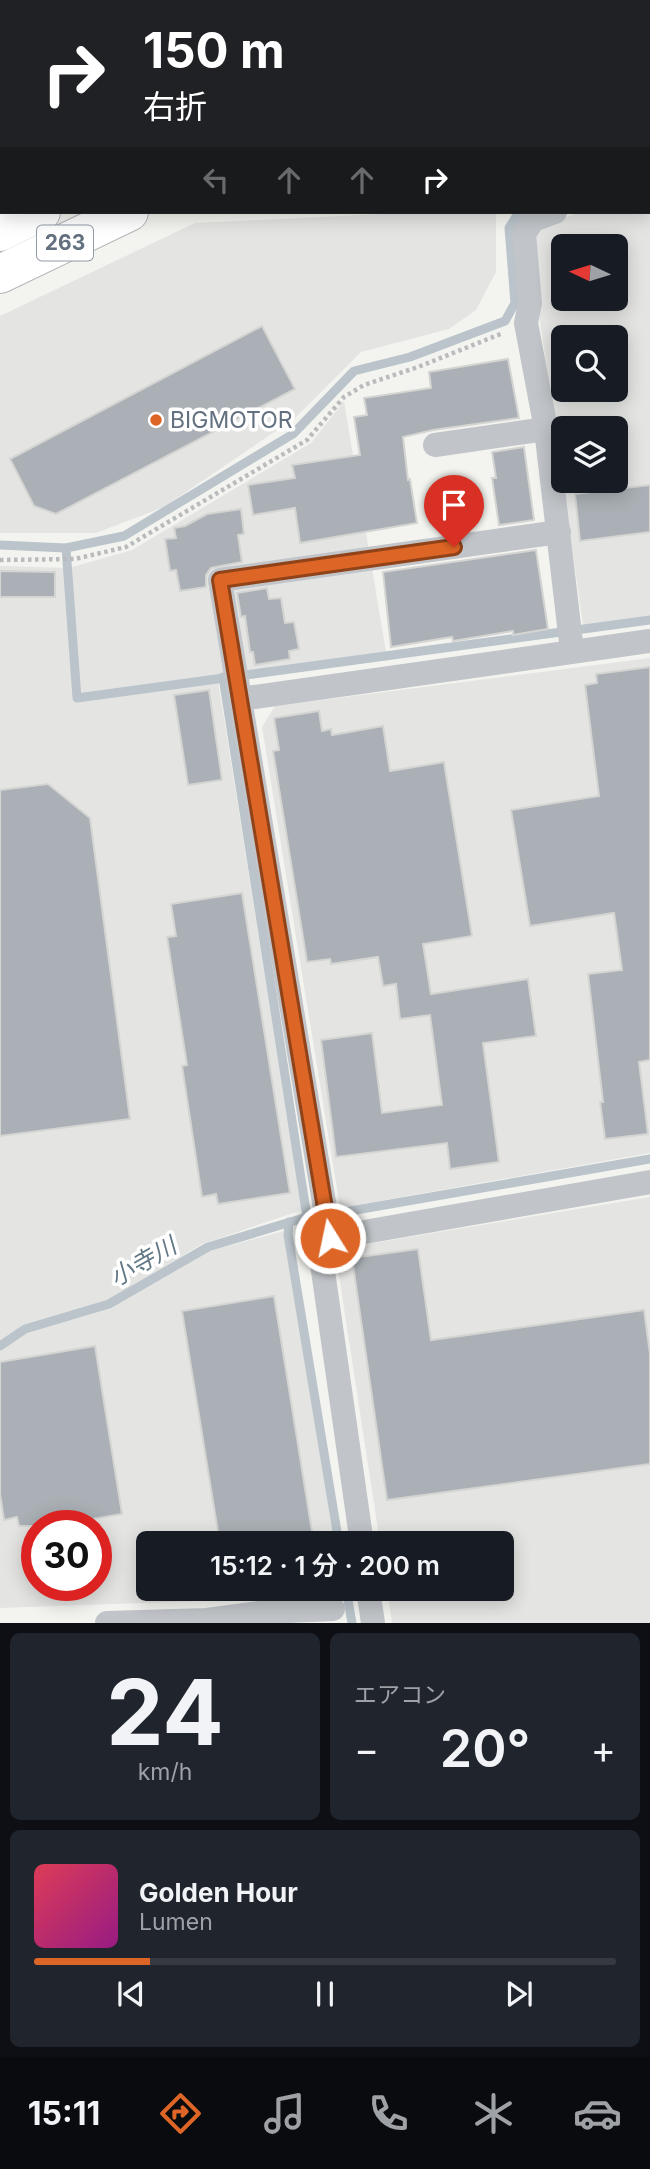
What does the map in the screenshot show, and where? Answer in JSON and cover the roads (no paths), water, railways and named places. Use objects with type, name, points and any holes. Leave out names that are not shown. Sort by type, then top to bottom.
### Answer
[{"type":"highway","name":"263","points":[[0,232],[37,214]]},
{"type":"highway","name":"263","points":[[0,274],[125,214]]},
{"type":"street","points":[[550,214],[533,220],[524,234],[530,303],[526,323],[546,429],[571,638]]},
{"type":"street","points":[[435,445],[546,429]]},
{"type":"street","points":[[330,1238],[220,580],[559,532]]},
{"type":"street","points":[[237,684],[571,638],[650,640]]},
{"type":"street","points":[[360,1531],[318,1242],[650,1182]]},
{"type":"street","points":[[370,1601],[373,1623]]},
{"type":"street","points":[[107,1623],[207,1620],[266,1612],[333,1609]]},
{"type":"waterway","points":[[0,545],[66,548],[124,536],[293,434],[354,371],[410,357],[505,321],[515,303],[509,228],[518,214]]},
{"type":"waterway","points":[[66,548],[77,698],[650,620]]},
{"type":"waterway","points":[[0,1346],[25,1329],[109,1304],[208,1247],[307,1217],[223,677]]},
{"type":"waterway","name":"小寺川","points":[[350,1211],[650,1159]]},
{"type":"waterway","points":[[289,1222],[288,1235],[337,1531]]},
{"type":"waterway","points":[[348,1601],[352,1623]]},
{"type":"place","name":"BIGMOTOR","points":[[156,420]]}]
